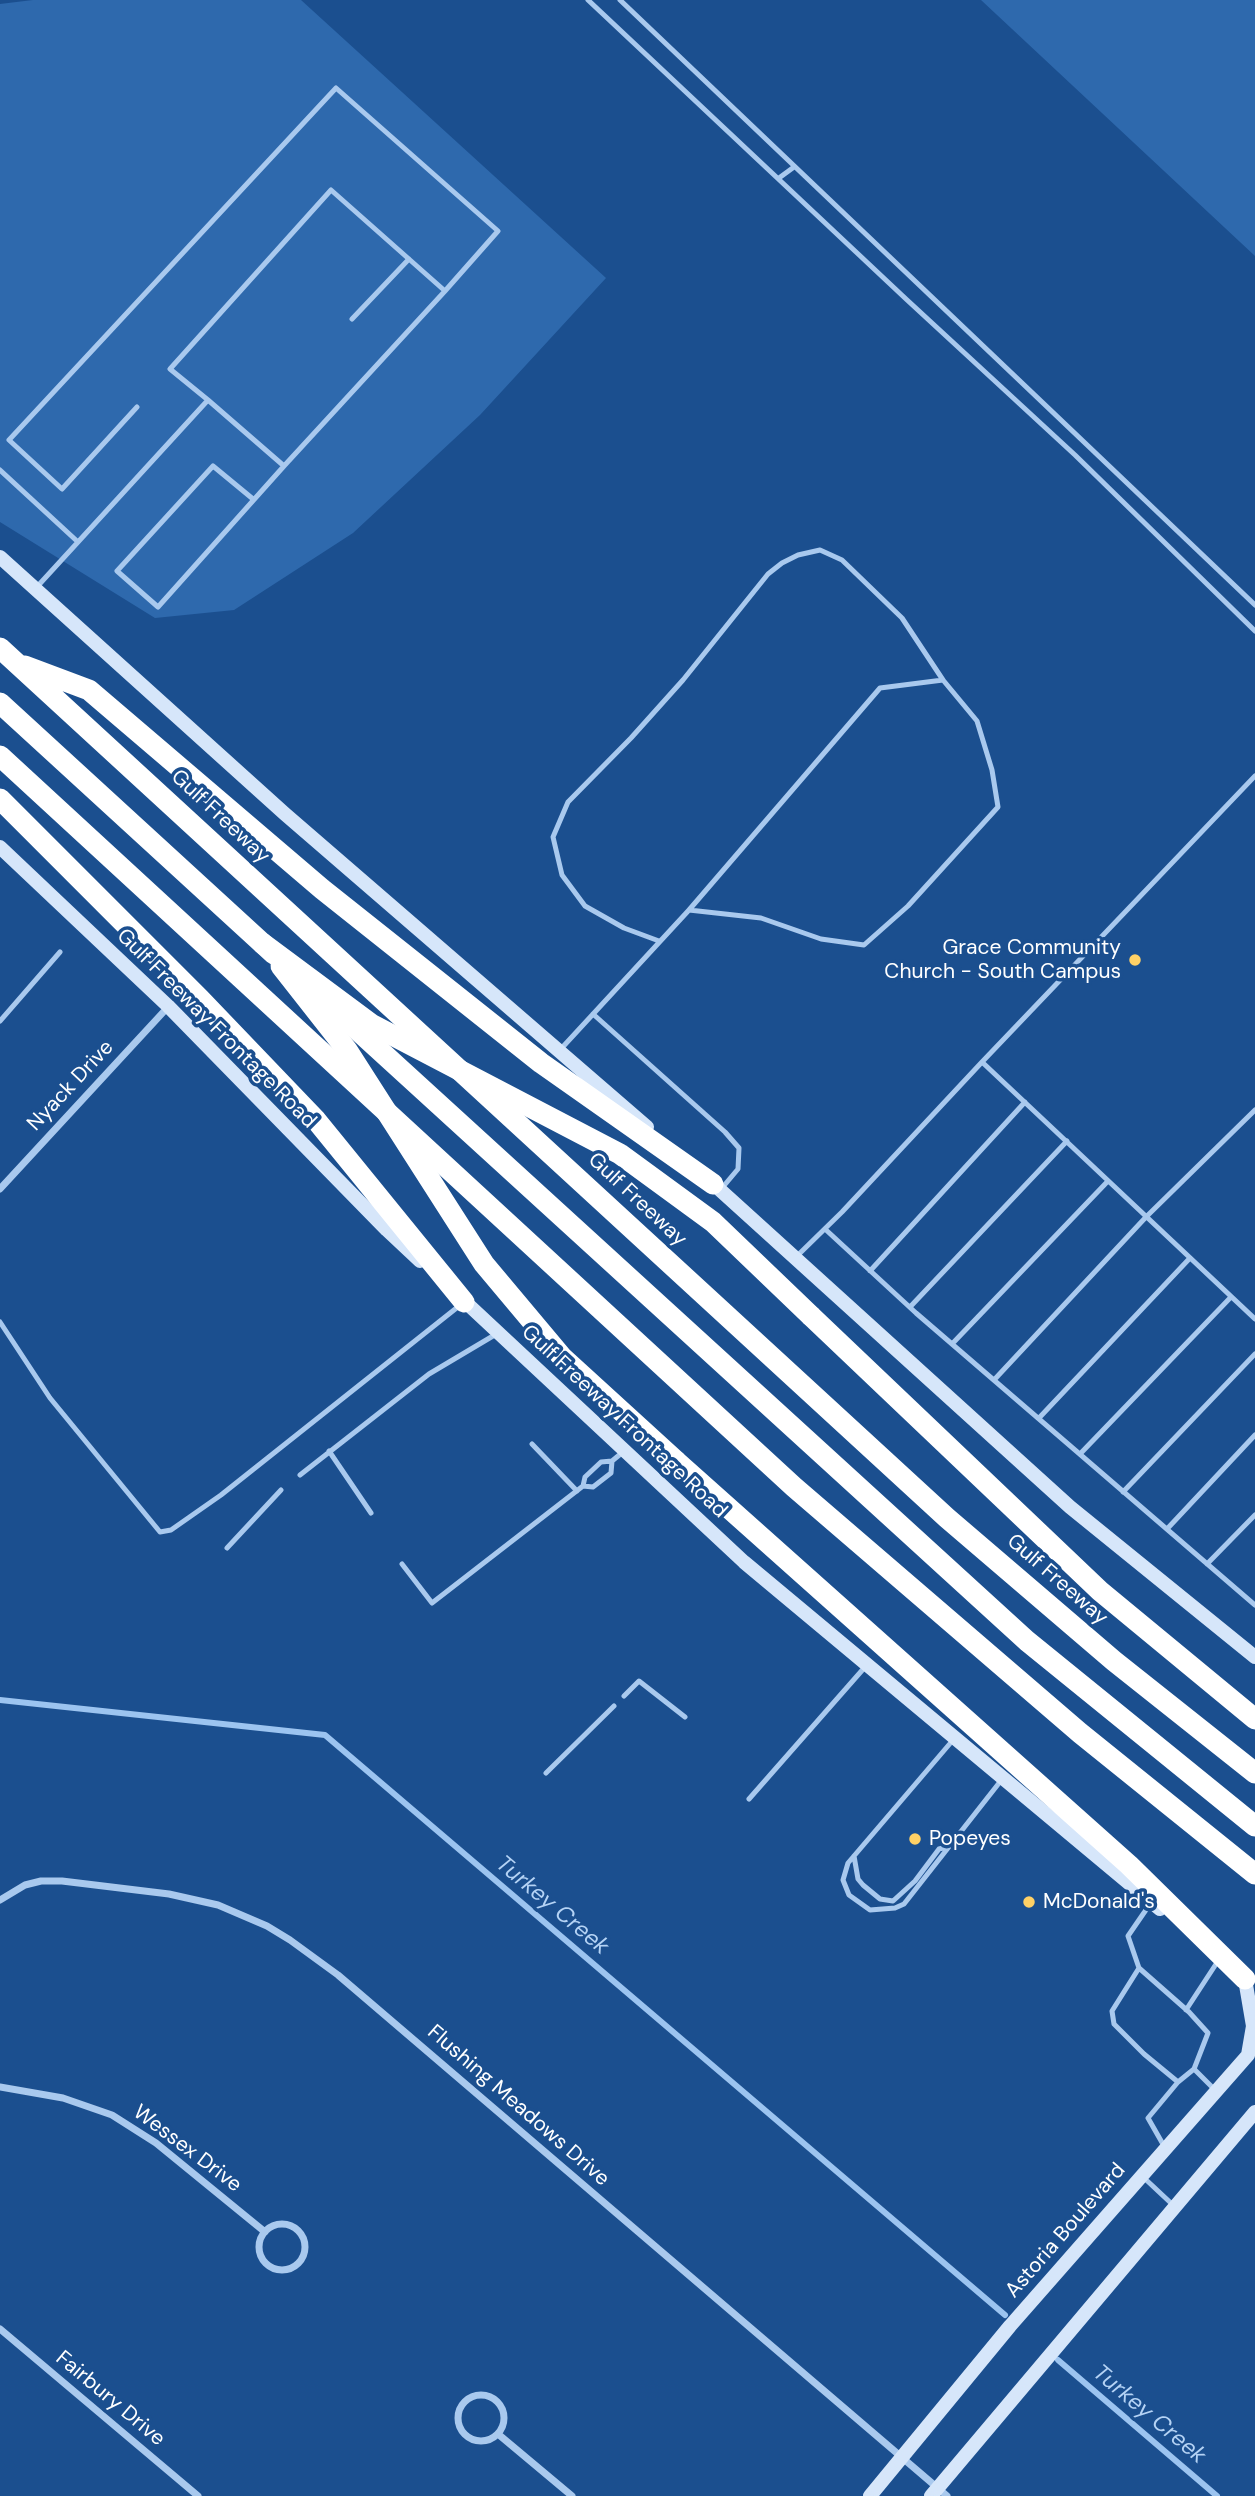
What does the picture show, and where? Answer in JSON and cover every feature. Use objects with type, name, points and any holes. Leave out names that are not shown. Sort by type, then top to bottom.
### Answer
[{"type":"highway","name":"Gulf Freeway","points":[[0,648],[947,1518],[1114,1661],[1255,1773]]},
{"type":"highway","points":[[17,663],[89,690],[322,888],[541,1063],[716,1187]]},
{"type":"highway","points":[[0,703],[1027,1641],[1255,1826]]},
{"type":"highway","points":[[0,756],[794,1487],[1080,1733],[1255,1874]]},
{"type":"highway","points":[[0,799],[200,999],[316,1120],[464,1302]]},
{"type":"highway","points":[[262,943],[371,1024],[620,1154],[713,1222],[1100,1591],[1255,1719]]},
{"type":"highway","points":[[262,943],[347,1049],[484,1264],[562,1357],[1129,1865],[1250,1983]]},
{"type":"main road","points":[[0,557],[312,838],[716,1187],[1070,1507],[1255,1657]]},
{"type":"main road","name":"Gulf Freeway Frontage Road","points":[[0,847],[168,1006],[387,1230],[744,1562],[1250,1983]]},
{"type":"main road","name":"Astoria Boulevard","points":[[870,2496],[1010,2326],[1248,2054],[1253,2026],[1250,1983]]},
{"type":"main road","points":[[938,2493],[1255,2112]]},
{"type":"street","name":"Nyack Drive","points":[[0,1189],[168,1006]]},
{"type":"street","name":"Flushing Meadows Drive","points":[[3,1897],[25,1885],[41,1881],[62,1881],[169,1894],[218,1905],[267,1926],[290,1940],[338,1975],[901,2458],[938,2493]]},
{"type":"street","name":"Wessex Drive","points":[[0,2087],[63,2098],[112,2115],[156,2143],[265,2232]]},
{"type":"street","points":[[279,2224],[287,2224],[300,2232],[306,2246],[298,2266],[284,2271],[270,2268],[264,2262],[259,2247],[265,2232],[279,2224]]},
{"type":"street","name":"Fairbury Drive","points":[[0,2329],[198,2496]]},
{"type":"street","points":[[483,2394],[496,2400],[504,2413],[498,2434],[493,2438],[478,2441],[464,2434],[457,2420],[461,2404],[475,2395],[483,2394]]},
{"type":"street","points":[[498,2434],[572,2496]]},
{"type":"lane","points":[[588,0],[1075,455],[1255,631]]},
{"type":"lane","points":[[620,0],[1255,605]]},
{"type":"lane","points":[[137,407],[62,489],[9,440],[336,88],[498,231],[158,607],[117,571],[213,466],[254,499]]},
{"type":"lane","points":[[779,178],[794,167]]},
{"type":"lane","points":[[284,467],[170,369],[331,190],[445,291]]},
{"type":"lane","points":[[352,320],[409,260]]},
{"type":"lane","points":[[1003,388],[1014,376]]},
{"type":"lane","points":[[36,589],[208,400]]},
{"type":"lane","points":[[0,470],[78,542]]},
{"type":"lane","points":[[659,942],[624,928],[585,906],[562,875],[553,837],[568,802],[683,680],[768,575],[797,555],[820,550],[842,560],[902,618],[943,680],[976,721],[992,770],[998,807],[908,906],[864,945],[821,939],[761,918],[689,910]]},
{"type":"lane","points":[[559,1051],[689,910],[880,688],[943,680]]},
{"type":"lane","points":[[795,1258],[1255,776]]},
{"type":"lane","points":[[0,1021],[60,952]]},
{"type":"lane","points":[[593,1014],[739,1147],[738,1169],[716,1187]]},
{"type":"lane","points":[[982,1062],[1255,1320]]},
{"type":"lane","points":[[870,1271],[1025,1102]]},
{"type":"lane","points":[[994,1380],[1146,1217],[1255,1110]]},
{"type":"lane","points":[[910,1307],[1067,1141]]},
{"type":"lane","points":[[952,1344],[1108,1181]]},
{"type":"lane","points":[[824,1229],[952,1344],[1254,1603]]},
{"type":"lane","points":[[1039,1419],[1190,1258]]},
{"type":"lane","points":[[1080,1454],[1231,1297]]},
{"type":"lane","points":[[0,1322],[50,1398],[160,1532],[171,1530],[221,1495],[464,1302]]},
{"type":"lane","points":[[300,1475],[429,1374],[498,1333]]},
{"type":"lane","points":[[1123,1492],[1255,1354]]},
{"type":"lane","points":[[1167,1529],[1255,1435]]},
{"type":"lane","points":[[532,1444],[580,1488],[593,1487],[611,1473],[612,1461]]},
{"type":"lane","points":[[402,1564],[432,1603],[580,1488],[584,1477],[601,1462],[612,1461],[624,1450]]},
{"type":"lane","points":[[328,1451],[371,1513]]},
{"type":"lane","points":[[227,1548],[281,1490]]},
{"type":"lane","points":[[1207,1564],[1255,1515]]},
{"type":"lane","points":[[749,1799],[867,1664]]},
{"type":"lane","points":[[624,1696],[639,1681],[685,1717]]},
{"type":"lane","points":[[546,1773],[614,1706]]},
{"type":"lane","points":[[956,1738],[853,1856],[844,1871],[845,1887],[849,1895],[870,1910],[880,1911],[904,1904],[1003,1777]]},
{"type":"lane","points":[[853,1856],[858,1879],[863,1885],[880,1899],[893,1901],[915,1881],[939,1849],[950,1846]]},
{"type":"lane","points":[[1152,1901],[1128,1936],[1139,1968],[1208,2033],[1194,2069],[1178,2082],[1148,2119],[1166,2149]]},
{"type":"lane","points":[[1186,2010],[1220,1958]]},
{"type":"lane","points":[[1139,1968],[1112,2011],[1114,2024],[1178,2082]]},
{"type":"lane","points":[[1194,2069],[1216,2091]]},
{"type":"lane","points":[[1142,2176],[1175,2206]]},
{"type":"shaded area","points":[[33,0],[301,0],[606,278],[480,415],[353,533],[234,610],[155,618],[0,522],[0,4]]},
{"type":"shaded area","points":[[981,0],[1255,0],[1255,256]]},
{"type":"waterway","name":"Turkey Creek","points":[[0,1700],[325,1735],[1005,2315]]},
{"type":"waterway","name":"Turkey Creek","points":[[1058,2360],[1217,2496]]},
{"type":"place","name":"Grace Community Church - South Campus","points":[[1135,960]]},
{"type":"place","name":"Popeyes","points":[[915,1839]]},
{"type":"place","name":"McDonald's","points":[[1029,1902]]}]
